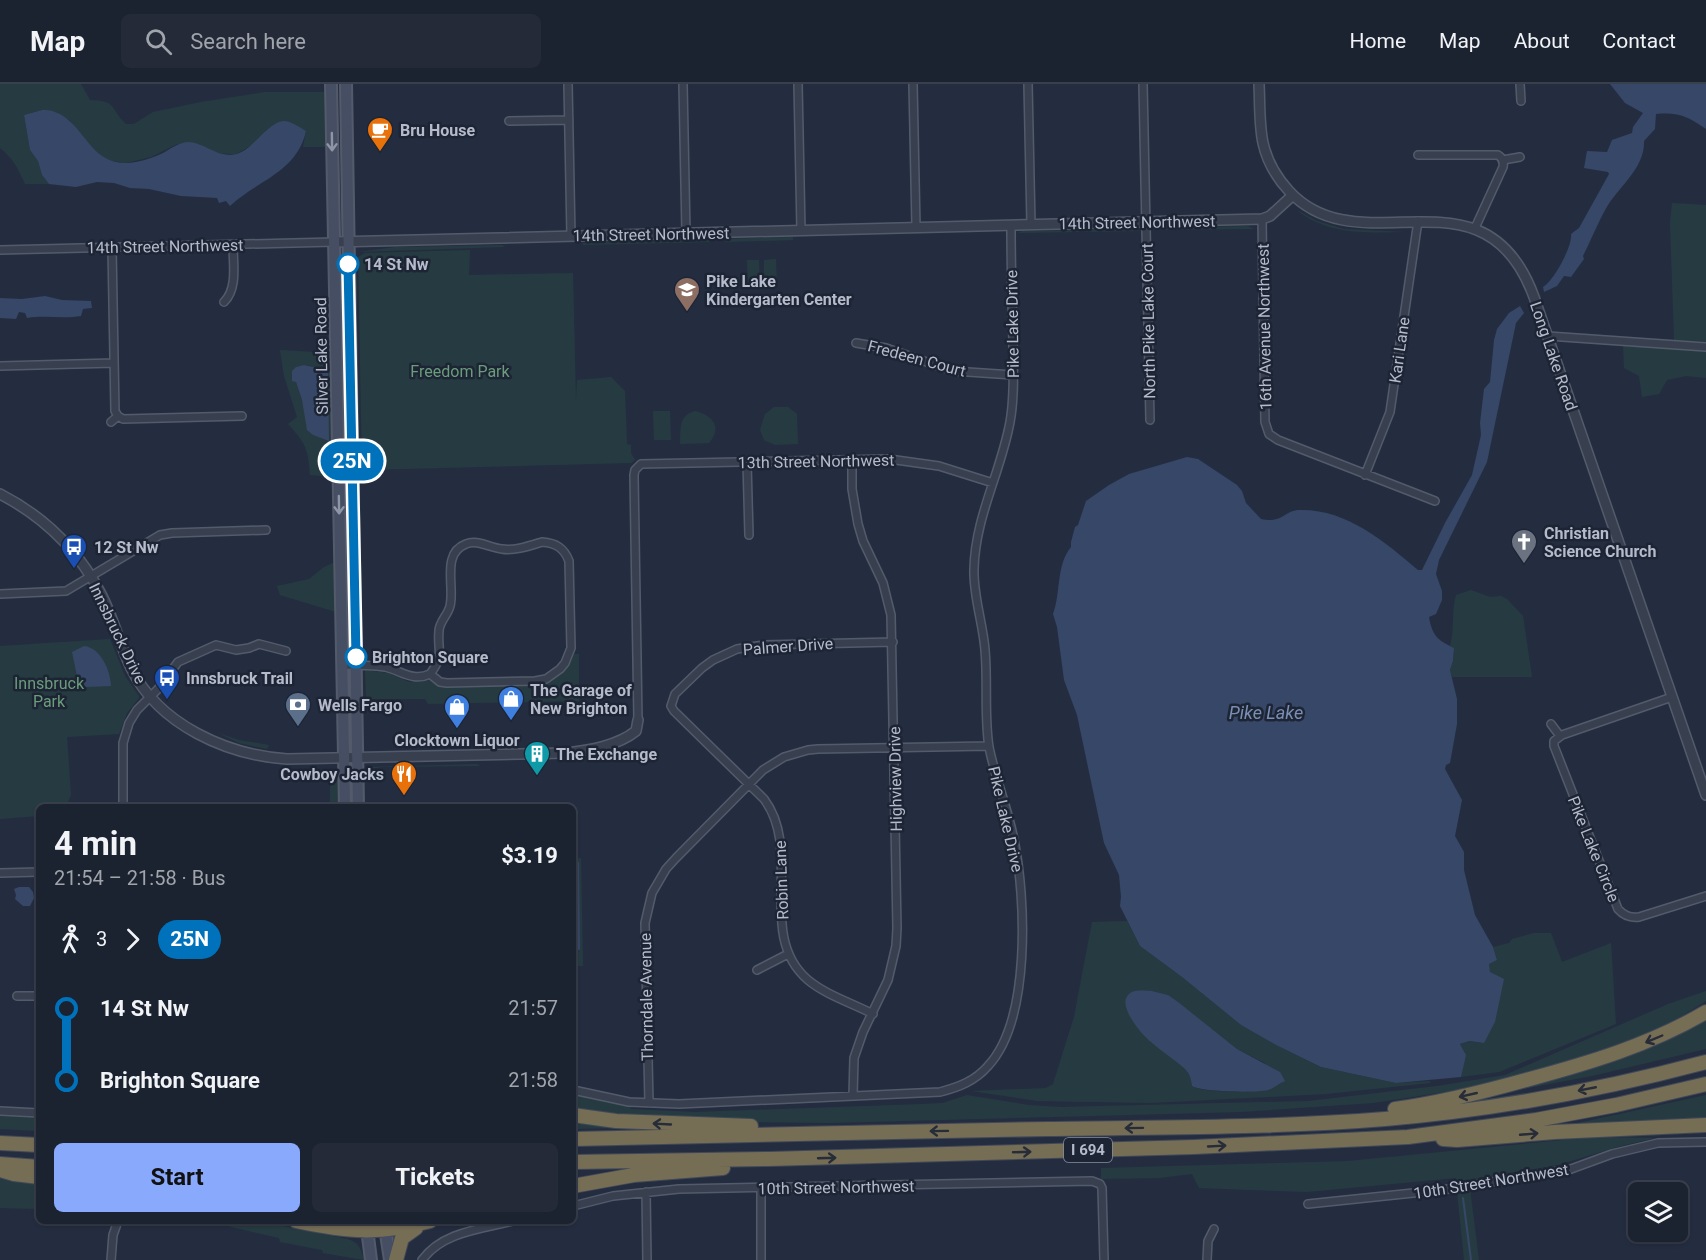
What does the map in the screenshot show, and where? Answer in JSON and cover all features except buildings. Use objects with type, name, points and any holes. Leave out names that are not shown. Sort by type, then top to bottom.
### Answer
[{"type":"highway","points":[[1193,1127],[1359,1114],[1466,1096],[1610,1056],[1671,1032],[1706,1011]]},
{"type":"highway","name":"I 694","points":[[576,1139],[1193,1127],[1358,1121],[1474,1109],[1610,1084],[1706,1062]]},
{"type":"highway","name":"I 694","points":[[576,1162],[769,1159],[1182,1147],[1408,1137],[1536,1120],[1616,1105],[1706,1084]]},
{"type":"highway","points":[[576,1115],[636,1123],[752,1126],[804,1134]]},
{"type":"highway","points":[[1408,1137],[1457,1140],[1556,1132],[1706,1125]]},
{"type":"highway","points":[[0,1138],[36,1137]]},
{"type":"highway","points":[[0,1143],[36,1145]]},
{"type":"highway","points":[[576,1185],[634,1175],[736,1167],[769,1159]]},
{"type":"highway","points":[[0,1164],[36,1167]]},
{"type":"highway","points":[[0,1170],[36,1177]]},
{"type":"highway","points":[[311,1224],[336,1229],[406,1224]]},
{"type":"highway","points":[[396,1260],[402,1238],[425,1224]]},
{"type":"main road","name":"Silver Lake Road","points":[[331,84],[345,804]]},
{"type":"main road","points":[[346,84],[358,804]]},
{"type":"main road","points":[[366,1226],[371,1260]]},
{"type":"main road","points":[[385,1226],[390,1260]]},
{"type":"street","points":[[568,84],[571,236]]},
{"type":"street","points":[[683,84],[687,233]]},
{"type":"street","points":[[798,84],[801,230]]},
{"type":"street","points":[[913,84],[916,227]]},
{"type":"street","points":[[1028,84],[1031,224]]},
{"type":"street","name":"North Pike Lake Court","points":[[1143,84],[1150,420]]},
{"type":"street","name":"Long Lake Road","points":[[1259,84],[1263,143],[1275,172],[1293,195],[1314,210],[1339,219],[1369,222],[1442,221],[1475,228],[1496,241],[1516,261],[1528,282],[1548,336],[1671,697],[1702,773],[1706,795]]},
{"type":"street","points":[[1520,84],[1521,101]]},
{"type":"street","points":[[509,121],[568,120]]},
{"type":"street","points":[[1419,155],[1498,155],[1503,160],[1503,167],[1475,228]]},
{"type":"street","points":[[1503,160],[1520,157]]},
{"type":"street","points":[[1262,219],[1275,212],[1293,195]]},
{"type":"street","name":"14th Street Northwest","points":[[0,250],[1262,219]]},
{"type":"street","name":"16th Avenue Northwest","points":[[1262,219],[1265,422],[1269,435],[1365,475]]},
{"type":"street","name":"Kari Lane","points":[[1365,475],[1390,412],[1418,221]]},
{"type":"street","name":"Pike Lake Drive","points":[[576,1091],[629,1102],[679,1104],[940,1092],[955,1088],[980,1075],[998,1053],[1016,1000],[1023,945],[1023,918],[1019,865],[1014,837],[989,746],[985,650],[974,572],[976,539],[1013,408],[1011,225]]},
{"type":"street","points":[[224,302],[230,296],[233,288],[233,245]]},
{"type":"street","points":[[112,248],[115,411],[118,416],[123,419],[242,416]]},
{"type":"street","points":[[1548,336],[1706,347]]},
{"type":"street","name":"Fredeen Court","points":[[856,343],[886,348],[953,371],[1013,375]]},
{"type":"street","points":[[0,366],[114,363]]},
{"type":"street","points":[[111,422],[118,416]]},
{"type":"street","name":"13th Street Northwest","points":[[638,720],[634,475],[638,467],[645,464],[852,459],[911,461],[939,466],[993,483]]},
{"type":"street","name":"Highview Drive","points":[[852,459],[852,489],[858,524],[888,598],[893,642],[896,946],[888,980],[857,1045],[854,1058],[853,1096]]},
{"type":"street","points":[[747,462],[749,535]]},
{"type":"street","points":[[1365,475],[1435,501]]},
{"type":"street","name":"Innsbruck Drive","points":[[0,494],[31,512],[55,532],[76,555],[107,605],[132,669],[150,696],[166,712],[190,729],[243,753],[287,759],[357,758]]},
{"type":"street","points":[[0,594],[66,591],[160,535],[172,532],[266,530]]},
{"type":"street","points":[[342,665],[388,668],[413,678],[430,674],[440,658],[438,632],[450,606],[452,558],[460,547],[468,543],[478,543],[497,548],[517,549],[542,542],[562,549],[569,561],[571,648],[565,663],[554,675],[535,681],[447,683],[440,682],[430,674]]},
{"type":"street","name":"Palmer Drive","points":[[671,706],[675,694],[702,668],[736,649],[764,645],[893,642]]},
{"type":"street","points":[[123,804],[123,743],[129,723],[137,710],[168,677],[178,662],[216,645],[236,650],[259,644],[286,651]]},
{"type":"street","points":[[1551,724],[1560,736],[1671,697]]},
{"type":"street","name":"Robin Lane","points":[[671,706],[771,808],[781,840],[782,932],[788,954],[800,972],[815,985],[873,1014]]},
{"type":"street","points":[[357,758],[582,751],[625,738],[636,731],[638,720]]},
{"type":"street","name":"Pike Lake Circle","points":[[1560,736],[1554,741],[1555,751],[1618,909],[1628,917],[1639,917],[1706,896]]},
{"type":"street","name":"Thorndale Avenue","points":[[649,1103],[644,937],[647,909],[652,893],[666,869],[749,784],[775,762],[795,753],[818,749],[989,746]]},
{"type":"street","points":[[0,873],[36,872]]},
{"type":"street","points":[[757,970],[788,954]]},
{"type":"street","points":[[17,996],[36,996]]},
{"type":"street","points":[[0,1111],[36,1113]]},
{"type":"street","name":"10th Street Northwest","points":[[1308,1204],[1453,1188],[1571,1169],[1612,1154],[1658,1143],[1706,1142]]},
{"type":"street","name":"10th Street Northwest","points":[[576,1205],[613,1196],[679,1189],[1092,1181],[1100,1184],[1102,1192],[1104,1260]]},
{"type":"street","points":[[761,1189],[761,1260]]},
{"type":"street","points":[[646,1192],[647,1260]]},
{"type":"street","points":[[111,1260],[113,1235],[117,1224]]},
{"type":"street","points":[[422,1260],[430,1250],[444,1240],[501,1224]]},
{"type":"street","points":[[1207,1260],[1208,1241],[1214,1229]]},
{"type":"green space","points":[[0,84],[81,84],[90,100],[105,102],[112,106],[126,124],[134,124],[153,112],[201,102],[265,92],[326,92],[327,147],[303,147],[306,131],[285,121],[274,124],[255,143],[235,155],[212,152],[199,144],[177,144],[151,157],[126,163],[106,160],[92,148],[69,120],[42,110],[24,115],[30,150],[49,184],[25,184],[15,164],[0,148]]},
{"type":"green space","points":[[1672,203],[1706,205],[1706,342],[1674,340],[1670,222]]},
{"type":"green space","points":[[1297,210],[1317,221],[1344,229],[1406,232],[1349,231],[1321,224]]},
{"type":"green space","points":[[1248,226],[1254,229],[1153,230],[1157,228]]},
{"type":"green space","points":[[1135,229],[1140,231],[1018,233],[1022,231]]},
{"type":"green space","points":[[793,237],[793,240],[725,242],[726,239]]},
{"type":"green space","points":[[709,239],[710,242],[583,245],[583,243]]},
{"type":"green space","points":[[503,245],[504,247],[359,252],[395,247]]},
{"type":"green space","name":"Freedom Park","points":[[470,250],[469,275],[573,273],[576,401],[577,380],[611,377],[625,391],[627,444],[631,445],[631,453],[635,460],[631,463],[362,470],[358,257],[365,253]]},
{"type":"green space","points":[[776,259],[777,287],[764,287],[764,260]]},
{"type":"green space","points":[[747,260],[759,260],[760,287],[748,287]]},
{"type":"green space","points":[[354,266],[356,266],[363,656],[361,656]]},
{"type":"green space","points":[[1623,345],[1706,351],[1706,378],[1686,376],[1667,380],[1659,394],[1642,397],[1639,376],[1624,368]]},
{"type":"green space","points":[[280,350],[331,353],[333,477],[310,475],[305,447],[288,424],[297,417],[284,376]],"holes":[[[312,366],[324,438],[313,435],[296,382],[296,367]]]},
{"type":"green space","points":[[774,407],[788,407],[797,414],[798,444],[775,445],[764,440],[760,430],[765,414]]},
{"type":"green space","points":[[653,411],[670,411],[671,440],[654,440]]},
{"type":"green space","points":[[695,411],[706,415],[714,422],[713,437],[709,443],[680,444],[683,420]]},
{"type":"green space","points":[[335,562],[336,612],[280,595],[277,586],[309,579],[324,567]]},
{"type":"green space","points":[[1471,590],[1490,597],[1501,596],[1507,599],[1523,616],[1532,677],[1452,677],[1450,670],[1454,648],[1450,646],[1456,595]]},
{"type":"green space","name":"Innsbruck Park","points":[[110,639],[125,676],[139,696],[127,713],[119,734],[67,737],[71,795],[67,804],[36,804],[36,816],[0,819],[0,646]]},
{"type":"green space","points":[[574,654],[579,654],[579,701],[428,704],[425,699],[366,699],[365,670],[388,673],[409,682],[428,680],[441,687],[535,685],[559,675],[568,666]]},
{"type":"green space","points":[[218,733],[239,740],[269,745],[267,749],[239,743]]},
{"type":"green space","points":[[477,764],[480,766],[381,767],[368,770],[368,767]]},
{"type":"green space","points":[[337,774],[339,804],[330,804],[330,786],[337,781]]},
{"type":"green space","points":[[581,858],[583,966],[576,966],[576,953],[579,951],[579,862],[576,862],[576,859]]},
{"type":"green space","points":[[1127,921],[1140,946],[1241,1025],[1321,1067],[1396,1083],[1430,1081],[1430,1083],[1326,1094],[1151,1103],[1037,1101],[971,1091],[1046,1088],[1053,1084],[1074,1017],[1092,922]],"holes":[[[1152,991],[1168,995],[1237,1049],[1265,1063],[1270,1090],[1218,1091],[1192,1086],[1187,1071],[1169,1055],[1126,1005],[1129,994],[1134,992]]]},
{"type":"green space","points":[[1534,933],[1551,933],[1562,962],[1611,943],[1616,1024],[1499,1072],[1461,1077],[1465,1053],[1460,1044],[1469,1041],[1481,1043],[1490,972],[1489,964],[1497,960],[1493,947]]},
{"type":"green space","points":[[1706,991],[1706,1001],[1661,1029],[1602,1052],[1471,1088],[1373,1103],[1241,1112],[830,1123],[744,1122],[576,1111],[576,1095],[630,1106],[631,1109],[695,1112],[943,1103],[967,1095],[1029,1105],[1061,1107],[1308,1101],[1437,1086],[1505,1075],[1668,1004]]},
{"type":"green space","points":[[1706,1017],[1706,1049],[1592,1076],[1512,1091]]},
{"type":"green space","points":[[1706,1095],[1706,1121],[1569,1125]]},
{"type":"green space","points":[[0,1116],[36,1118],[36,1131],[0,1129]]},
{"type":"green space","points":[[576,1119],[621,1125],[621,1128],[576,1129]]},
{"type":"green space","points":[[1594,1137],[1655,1138],[1558,1165],[1456,1182],[1456,1178],[1307,1192],[1199,1188],[1192,1174],[1159,1178],[1101,1179],[1101,1168],[1348,1161]]},
{"type":"green space","points":[[0,1178],[36,1182],[36,1209],[0,1208]]},
{"type":"green space","points":[[1470,1189],[1479,1260],[1464,1260],[1457,1191]]},
{"type":"green space","points":[[219,1224],[274,1224],[347,1239],[359,1246],[364,1260],[280,1242],[279,1238]]},
{"type":"water","points":[[1610,84],[1706,84],[1706,129],[1682,116],[1656,114],[1655,129],[1644,141],[1641,159],[1605,211],[1583,256],[1584,259],[1571,277],[1564,276],[1557,286],[1544,292],[1543,287],[1552,278],[1566,254],[1571,234],[1579,228],[1609,174],[1584,168],[1587,151],[1607,152],[1612,140],[1632,133],[1633,127],[1643,113],[1625,103]]},
{"type":"water","points":[[42,110],[53,111],[65,117],[96,151],[115,162],[137,162],[188,142],[224,154],[237,154],[249,147],[273,125],[285,121],[306,131],[301,145],[285,166],[230,206],[226,201],[219,203],[217,198],[181,196],[149,189],[130,188],[114,183],[97,182],[76,187],[49,184],[30,150],[24,115]]},
{"type":"water","points":[[45,296],[62,300],[91,301],[92,308],[83,309],[81,316],[75,317],[27,318],[25,313],[19,312],[16,319],[0,318],[0,298],[22,299]]},
{"type":"water","name":"Pike Lake","points":[[1520,306],[1524,313],[1516,323],[1487,462],[1439,560],[1436,574],[1442,591],[1442,600],[1436,614],[1429,617],[1436,636],[1454,648],[1450,670],[1457,699],[1457,724],[1450,763],[1445,769],[1462,800],[1455,836],[1464,852],[1464,870],[1475,915],[1493,947],[1497,960],[1489,964],[1490,972],[1504,979],[1495,1022],[1484,1043],[1469,1041],[1460,1044],[1466,1055],[1461,1077],[1396,1083],[1321,1067],[1276,1045],[1241,1025],[1140,946],[1120,906],[1119,875],[1104,843],[1077,715],[1064,680],[1057,627],[1053,614],[1063,562],[1071,547],[1075,527],[1078,525],[1086,501],[1129,474],[1187,457],[1198,459],[1237,485],[1246,503],[1261,519],[1274,520],[1300,510],[1333,515],[1349,521],[1378,538],[1418,570],[1422,570],[1472,475],[1481,435],[1484,389],[1490,382],[1497,329],[1509,313]]},
{"type":"water","points":[[304,365],[328,370],[329,441],[307,430],[302,400],[296,382],[292,381],[292,371]]},
{"type":"water","points":[[84,646],[100,655],[109,673],[111,686],[76,685],[73,680],[77,676],[72,652]]},
{"type":"water","points":[[576,862],[579,862],[580,949],[576,952]]},
{"type":"water","points":[[29,887],[33,892],[34,898],[30,906],[23,906],[15,899],[14,889]]},
{"type":"water","points":[[1152,991],[1168,995],[1237,1049],[1280,1072],[1285,1081],[1262,1091],[1217,1091],[1192,1086],[1187,1071],[1147,1038],[1128,1012],[1126,999],[1131,992]]},
{"type":"waterway","points":[[1463,1198],[1471,1260]]},
{"type":"bus line","name":"25N","points":[[348,264],[356,657]]},
{"type":"place","name":"Bru House","points":[[380,153]]},
{"type":"place","name":"14 St Nw","points":[[348,264]]},
{"type":"place","name":"Pike Lake Kindergarten Center","points":[[687,313]]},
{"type":"place","name":"Christian Science Church","points":[[1524,565]]},
{"type":"place","name":"12 St Nw","points":[[74,570]]},
{"type":"place","name":"Brighton Square","points":[[356,657]]},
{"type":"place","name":"Innsbruck Trail","points":[[167,701]]},
{"type":"place","name":"The Garage of New Brighton","points":[[511,722]]},
{"type":"place","name":"Wells Fargo","points":[[298,728]]},
{"type":"place","name":"Clocktown Liquor","points":[[457,730]]},
{"type":"place","name":"The Exchange","points":[[537,777]]},
{"type":"place","name":"Cowboy Jacks","points":[[404,797]]}]
